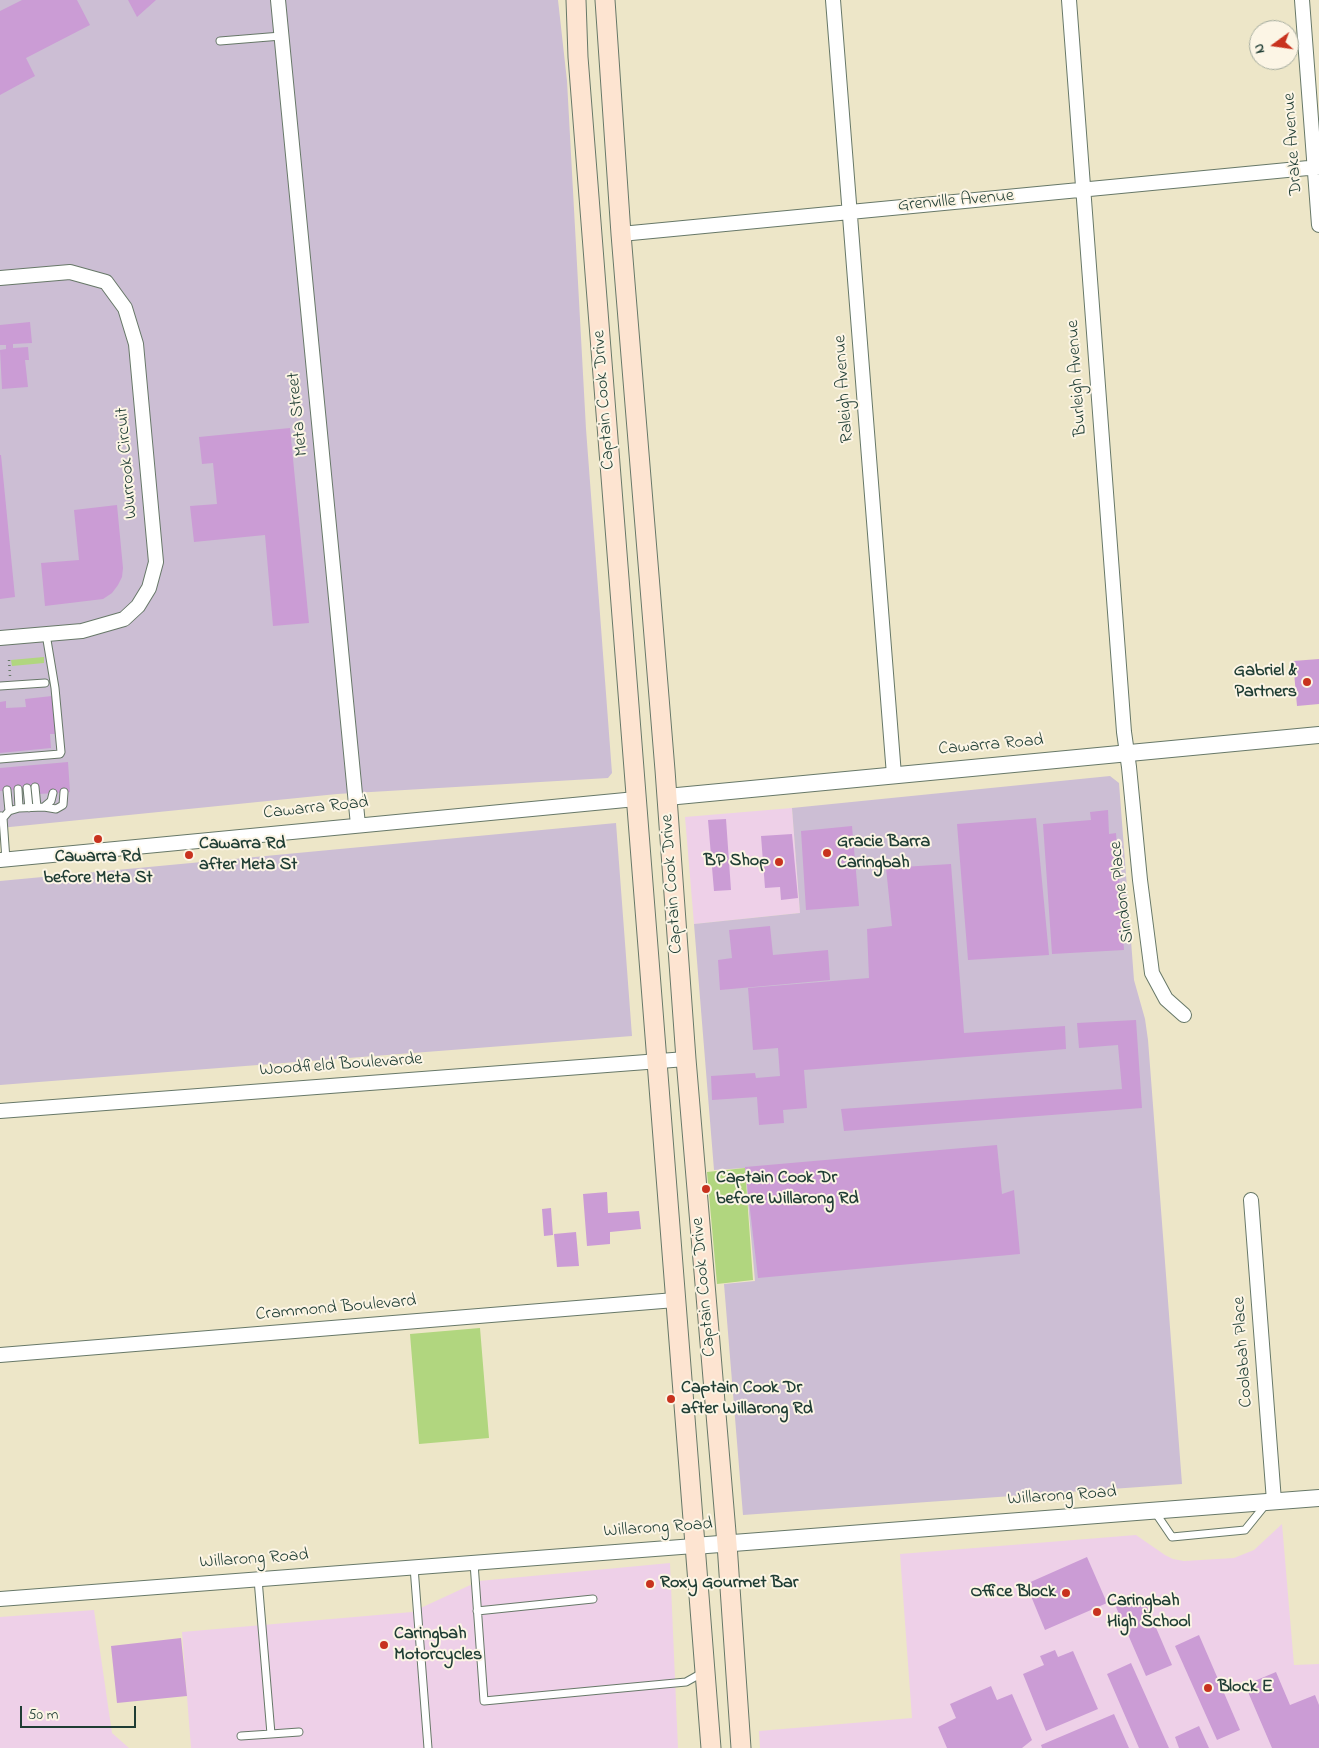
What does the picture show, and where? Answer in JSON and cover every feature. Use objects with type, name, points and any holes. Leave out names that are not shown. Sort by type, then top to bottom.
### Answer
[{"type":"main road","name":"Captain Cook Drive","points":[[576,0],[578,57],[711,1748]]},
{"type":"main road","name":"Captain Cook Drive","points":[[605,0],[621,234],[667,797],[686,1058],[727,1544],[741,1748]]},
{"type":"main road","name":"Grenville Avenue","points":[[593,240],[621,234]]},
{"type":"main road","name":"Captain Cook Drive","points":[[636,799],[667,797]]},
{"type":"street","name":"Meta Street","points":[[278,0],[358,825]]},
{"type":"street","name":"Raleigh Avenue","points":[[833,0],[894,775]]},
{"type":"street","name":"Burleigh Avenue","points":[[1069,0],[1127,753]]},
{"type":"street","name":"Drake Avenue","points":[[1302,0],[1317,167],[1319,225]]},
{"type":"street","name":"Grenville Avenue","points":[[621,234],[1317,167]]},
{"type":"street","name":"Wurrook Circuit","points":[[0,278],[70,272],[106,282],[125,308],[136,344],[156,562],[150,588],[138,606],[124,619],[82,631],[0,638]]},
{"type":"street","name":"Cawarra Road","points":[[667,797],[1319,735]]},
{"type":"street","name":"Sindone Place","points":[[1127,753],[1152,973],[1166,999],[1184,1015]]},
{"type":"street","name":"Cawarra Road","points":[[3,860],[636,799]]},
{"type":"street","name":"Woodfield Boulevarde","points":[[0,1111],[686,1058]]},
{"type":"street","name":"Coolabah Place","points":[[1251,1200],[1271,1501]]},
{"type":"street","name":"Crammond Boulevard","points":[[0,1354],[675,1300]]},
{"type":"street","name":"Willarong Road","points":[[0,1599],[1319,1498]]},
{"type":"lane","points":[[220,41],[282,36]]},
{"type":"lane","points":[[46,634],[55,688],[61,762]]},
{"type":"lane","points":[[0,686],[44,683]]},
{"type":"lane","points":[[5,768],[2,759],[60,754]]},
{"type":"lane","points":[[50,755],[50,763]]},
{"type":"lane","points":[[23,757],[24,766]]},
{"type":"lane","points":[[32,757],[33,765]]},
{"type":"lane","points":[[15,758],[16,767]]},
{"type":"lane","points":[[35,787],[41,807]]},
{"type":"lane","points":[[26,788],[29,808]]},
{"type":"lane","points":[[18,789],[19,808]]},
{"type":"lane","points":[[7,790],[10,811]]},
{"type":"lane","points":[[3,860],[1,816],[19,808],[41,807],[56,809],[63,805],[64,792]]},
{"type":"lane","points":[[41,807],[51,802],[53,793]]},
{"type":"lane","points":[[1154,1511],[1172,1537],[1245,1530],[1271,1501]]},
{"type":"lane","points":[[474,1563],[484,1700],[686,1682],[704,1672]]},
{"type":"lane","points":[[414,1568],[428,1748]]},
{"type":"lane","points":[[258,1579],[271,1734]]},
{"type":"lane","points":[[477,1612],[593,1599]]},
{"type":"lane","points":[[241,1736],[299,1732]]},
{"type":"path","points":[[9,660],[11,685]]},
{"type":"shaded area","points":[[0,0],[558,0],[567,81],[586,429],[612,773],[608,778],[337,794],[0,828]]},
{"type":"shaded area","points":[[1110,776],[1119,783],[1134,980],[1145,1019],[1148,1040],[1182,1484],[743,1515],[724,1284],[755,1281],[745,1168],[714,1170],[694,924],[800,913],[792,808]]},
{"type":"shaded area","points":[[792,808],[800,913],[694,924],[685,817]]},
{"type":"shaded area","points":[[616,823],[632,1036],[0,1085],[0,881]]},
{"type":"shaded area","name":"Caringbah High School","points":[[1282,1524],[1294,1665],[1319,1664],[1319,1748],[760,1748],[759,1731],[912,1718],[900,1554],[1136,1535],[1173,1559],[1184,1561],[1234,1558],[1254,1550]]},
{"type":"shaded area","points":[[670,1563],[678,1748],[191,1748],[182,1632],[412,1612],[479,1581]]},
{"type":"shaded area","points":[[94,1610],[112,1733],[129,1748],[0,1748],[0,1617]]},
{"type":"green space","points":[[44,657],[44,663],[12,666],[11,660]]},
{"type":"green space","points":[[745,1168],[753,1280],[717,1284],[707,1172]]},
{"type":"green space","points":[[480,1328],[489,1438],[419,1444],[410,1334]]},
{"type":"building","points":[[22,0],[77,0],[90,25],[26,58],[35,76],[0,95],[0,11]]},
{"type":"building","points":[[128,0],[156,0],[137,17]]},
{"type":"building","points":[[30,322],[32,343],[13,344],[13,348],[28,347],[29,360],[25,360],[28,387],[2,389],[0,350],[6,349],[6,345],[0,345],[0,325]]},
{"type":"building","points":[[290,428],[309,623],[273,626],[265,535],[194,542],[190,506],[217,504],[213,463],[202,464],[199,437]]},
{"type":"building","points":[[0,455],[15,597],[0,599]]},
{"type":"building","points":[[117,505],[123,568],[122,577],[118,585],[112,593],[103,599],[45,606],[41,563],[79,560],[74,510]]},
{"type":"building","name":"Gabriel & Partners","points":[[1319,659],[1319,704],[1297,706],[1293,661]]},
{"type":"building","points":[[52,696],[56,734],[50,734],[51,748],[0,753],[0,702],[6,701],[6,708],[26,707],[25,699]]},
{"type":"building","points":[[68,762],[70,792],[39,794],[39,787],[0,791],[0,768]]},
{"type":"building","points":[[1108,810],[1109,834],[1116,833],[1124,950],[1052,954],[1043,824],[1091,820],[1090,812]]},
{"type":"building","points":[[1036,818],[1049,955],[968,960],[957,824]]},
{"type":"building","points":[[726,819],[731,890],[714,891],[708,820]]},
{"type":"building","points":[[852,826],[859,906],[806,910],[801,831]]},
{"type":"building","name":"BP Shop","points":[[792,834],[798,898],[781,900],[780,887],[765,888],[761,836]]},
{"type":"building","points":[[951,864],[964,1033],[1065,1026],[1066,1049],[804,1070],[807,1108],[783,1110],[784,1123],[759,1125],[757,1097],[712,1100],[711,1076],[755,1073],[756,1078],[780,1076],[778,1048],[753,1050],[748,988],[869,978],[867,929],[892,926],[886,868]]},
{"type":"building","points":[[770,926],[773,955],[828,950],[830,980],[720,990],[718,960],[732,958],[729,930]]},
{"type":"building","points":[[1136,1020],[1142,1108],[844,1131],[841,1109],[1122,1089],[1118,1045],[1079,1048],[1077,1023]]},
{"type":"building","points":[[997,1145],[1002,1194],[1014,1190],[1020,1254],[758,1278],[745,1167]]},
{"type":"building","points":[[607,1192],[608,1213],[639,1211],[641,1229],[610,1232],[610,1244],[587,1246],[583,1194]]},
{"type":"building","points":[[551,1208],[553,1235],[544,1236],[542,1209]]},
{"type":"building","points":[[576,1232],[579,1266],[557,1267],[554,1234]]},
{"type":"building","name":"Office Block","points":[[1087,1557],[1107,1603],[1045,1630],[1026,1584]]},
{"type":"building","points":[[1142,1595],[1172,1665],[1146,1676],[1116,1607]]},
{"type":"building","name":"Block E","points":[[1199,1635],[1240,1730],[1217,1740],[1175,1646]]},
{"type":"building","points":[[181,1638],[187,1696],[117,1703],[111,1646]]},
{"type":"building","points":[[1055,1650],[1058,1657],[1073,1651],[1098,1709],[1046,1731],[1023,1674],[1044,1665],[1040,1656]]},
{"type":"building","points":[[1131,1663],[1169,1748],[1139,1748],[1107,1674]]},
{"type":"building","points":[[1276,1672],[1290,1705],[1315,1695],[1319,1705],[1319,1748],[1272,1748],[1245,1685]]},
{"type":"building","points":[[991,1686],[997,1700],[1012,1694],[1032,1740],[1022,1748],[947,1748],[938,1727],[956,1718],[950,1704]]},
{"type":"building","points":[[1114,1714],[1129,1748],[1042,1748],[1041,1745]]},
{"type":"building","points":[[1199,1726],[1209,1748],[1179,1748],[1175,1737]]},
{"type":"place","name":"Gabriel & Partners","points":[[1307,682]]},
{"type":"place","name":"Cawarra Rd before Meta St","points":[[98,839]]},
{"type":"place","name":"Gracie Barra Caringbah","points":[[827,853]]},
{"type":"place","name":"Cawarra Rd after Meta St","points":[[189,855]]},
{"type":"place","name":"BP Shop","points":[[779,862]]},
{"type":"place","name":"Captain Cook Dr before Willarong Rd","points":[[706,1189]]},
{"type":"place","name":"Captain Cook Dr after Willarong Rd","points":[[671,1399]]},
{"type":"place","name":"Roxy Gourmet Bar","points":[[650,1584]]},
{"type":"place","name":"Office Block","points":[[1066,1593]]},
{"type":"place","name":"Caringbah High School","points":[[1097,1612]]},
{"type":"place","name":"Caringbah Motorcycles","points":[[384,1645]]},
{"type":"place","name":"Block E","points":[[1208,1688]]}]
